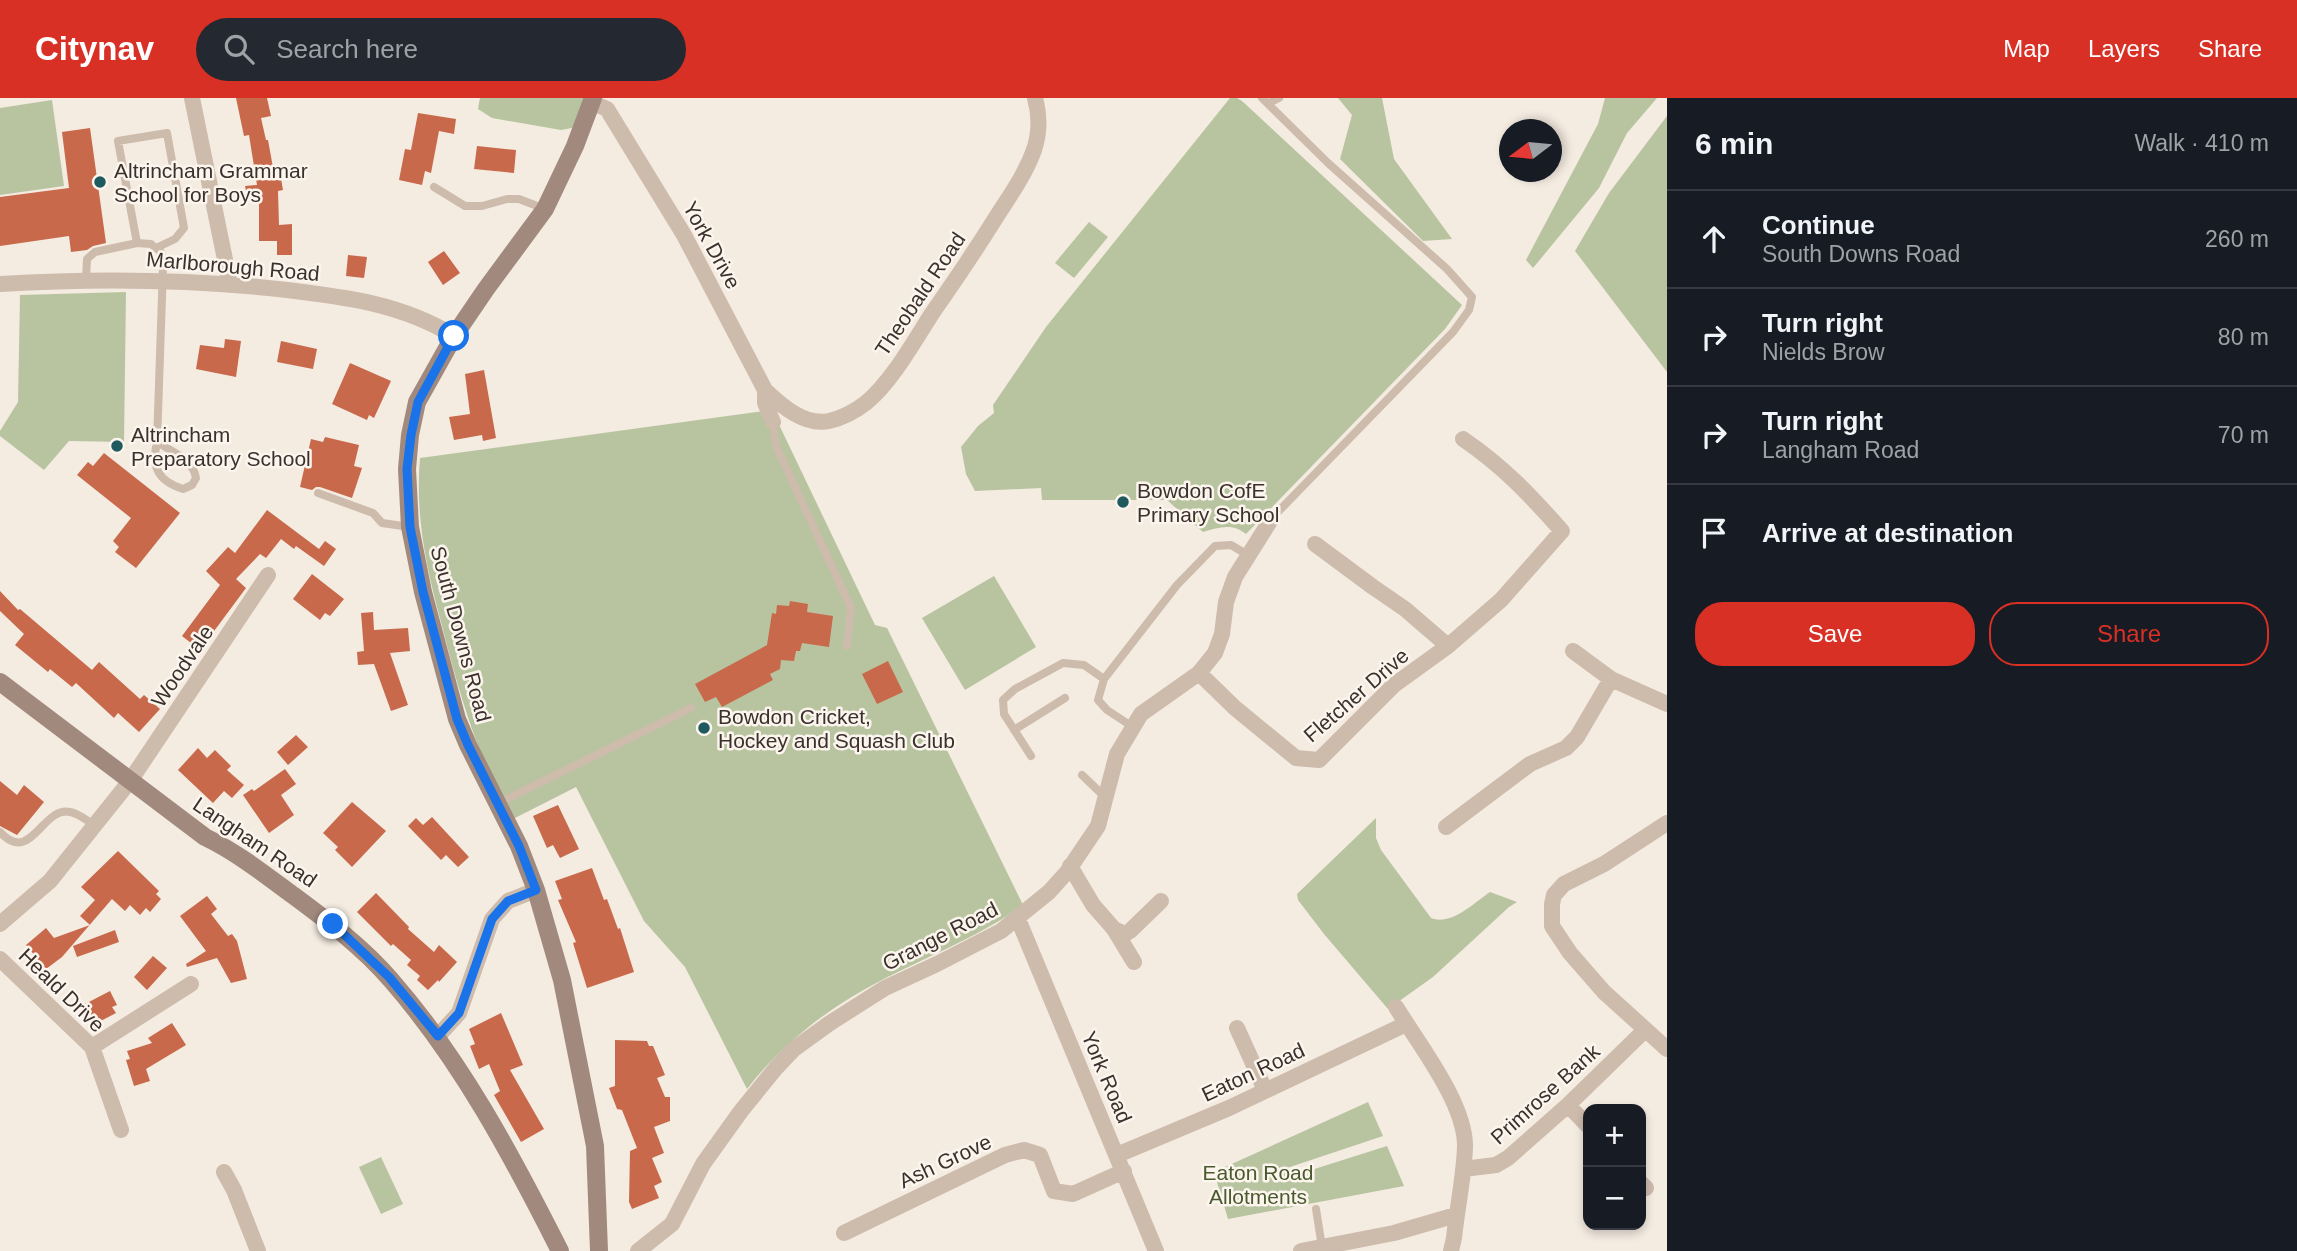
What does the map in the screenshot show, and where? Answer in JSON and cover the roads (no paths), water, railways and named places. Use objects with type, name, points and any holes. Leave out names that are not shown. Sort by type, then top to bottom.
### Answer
[{"type":"main road","name":"South Downs Road","points":[[593,100],[545,209],[454,336],[418,402],[407,469],[410,527],[423,592],[457,719],[519,846],[536,890],[562,980],[595,1146],[599,1251]]},
{"type":"main road","name":"Langham Road","points":[[0,682],[205,837],[228,849],[333,924],[389,977],[438,1036],[504,1146],[560,1251]]},
{"type":"street","points":[[192,98],[230,284]]},
{"type":"street","name":"Theobald Road","points":[[765,390],[787,409],[803,418],[829,421],[867,402],[880,388],[948,291],[1015,187],[1033,151],[1038,131],[1039,114],[1035,98]]},
{"type":"street","name":"York Drive","points":[[593,100],[607,109],[684,235],[765,390],[765,403],[773,422]]},
{"type":"street","name":"Marlborough Road","points":[[0,285],[86,280],[162,280],[230,284],[344,297],[380,305],[405,311],[454,336]]},
{"type":"street","name":"Fletcher Drive","points":[[1199,673],[1235,708],[1296,758],[1319,760],[1394,685],[1448,646],[1501,600],[1562,531],[1519,483],[1492,458],[1463,439]]},
{"type":"street","name":"Grange Road","points":[[638,1251],[672,1224],[703,1164],[741,1111],[794,1049],[885,988],[985,940],[1018,919],[1049,892],[1098,826],[1117,754],[1141,714],[1199,673],[1215,653],[1222,634],[1226,602],[1235,577],[1272,518]]},
{"type":"street","points":[[1315,544],[1405,609],[1448,646]]},
{"type":"street","name":"Woodvale","points":[[0,924],[50,881],[130,781],[268,575]]},
{"type":"street","points":[[1573,651],[1611,679],[1667,704]]},
{"type":"street","points":[[1446,827],[1530,764],[1566,748],[1577,737],[1611,679]]},
{"type":"street","points":[[1667,823],[1604,864],[1564,884],[1554,895],[1552,904],[1552,926],[1570,953],[1604,992],[1667,1049]]},
{"type":"street","points":[[1070,866],[1093,905],[1114,929],[1135,962]]},
{"type":"street","points":[[438,1036],[459,1013],[492,919],[508,901],[536,890]]},
{"type":"street","points":[[1114,929],[1125,934],[1161,901]]},
{"type":"street","name":"York Road","points":[[1018,919],[1156,1251]]},
{"type":"street","name":"Heald Drive","points":[[0,959],[92,1047],[121,1130]]},
{"type":"street","points":[[92,1047],[191,984]]},
{"type":"street","points":[[1396,1007],[1450,1093],[1461,1119],[1465,1144],[1451,1251]]},
{"type":"street","name":"Eaton Road","points":[[1117,1155],[1229,1108],[1406,1024]]},
{"type":"street","points":[[1237,1028],[1265,1090]]},
{"type":"street","name":"Primrose Bank","points":[[1463,1168],[1496,1165],[1508,1158],[1568,1105],[1645,1030]]},
{"type":"street","points":[[1568,1105],[1583,1121]]},
{"type":"street","name":"Ash Grove","points":[[844,1233],[1005,1155],[1024,1150],[1040,1155],[1054,1191],[1073,1194],[1124,1171]]},
{"type":"street","points":[[224,1172],[234,1189],[258,1251]]},
{"type":"street","points":[[1301,1251],[1394,1233],[1457,1215]]},
{"type":"lane","points":[[1265,101],[1279,98]]},
{"type":"lane","points":[[1265,101],[1328,163],[1447,269],[1472,297],[1469,310],[1453,332],[1272,518]]},
{"type":"lane","points":[[137,243],[118,141],[167,133],[184,228],[175,239],[156,248]]},
{"type":"lane","points":[[434,187],[465,206],[482,206],[507,199],[519,199],[545,209]]},
{"type":"lane","points":[[86,280],[87,259],[95,252],[137,243],[151,244],[161,252],[157,442],[153,457],[155,467],[173,486],[183,489],[192,485],[196,478],[195,469],[188,461],[157,442]]},
{"type":"lane","points":[[773,422],[776,446],[851,608],[847,646]]},
{"type":"lane","points":[[318,493],[373,513],[382,523],[410,527]]},
{"type":"lane","points":[[1133,727],[1107,710],[1098,700],[1104,679],[1177,586],[1215,545],[1231,545],[1248,555]]},
{"type":"lane","points":[[1031,756],[1004,714],[1003,699],[1015,689],[1063,663],[1084,665],[1104,679]]},
{"type":"lane","points":[[1014,730],[1065,698]]},
{"type":"lane","points":[[497,804],[691,708]]},
{"type":"lane","points":[[1082,775],[1106,798]]},
{"type":"lane","points":[[0,832],[13,843],[21,843],[32,837],[52,817],[66,811],[95,825]]},
{"type":"lane","points":[[1316,1209],[1322,1247]]},
{"type":"place","name":"Altrincham Grammar School for Boys","points":[[100,182]]},
{"type":"place","name":"Altrincham Preparatory School","points":[[117,446]]},
{"type":"place","name":"Bowdon CofE Primary School","points":[[1123,502]]},
{"type":"place","name":"Bowdon Cricket, Hockey and Squash Club","points":[[704,728]]},
{"type":"park label","name":"Eaton Road Allotments","points":[[1258,1184]]}]
